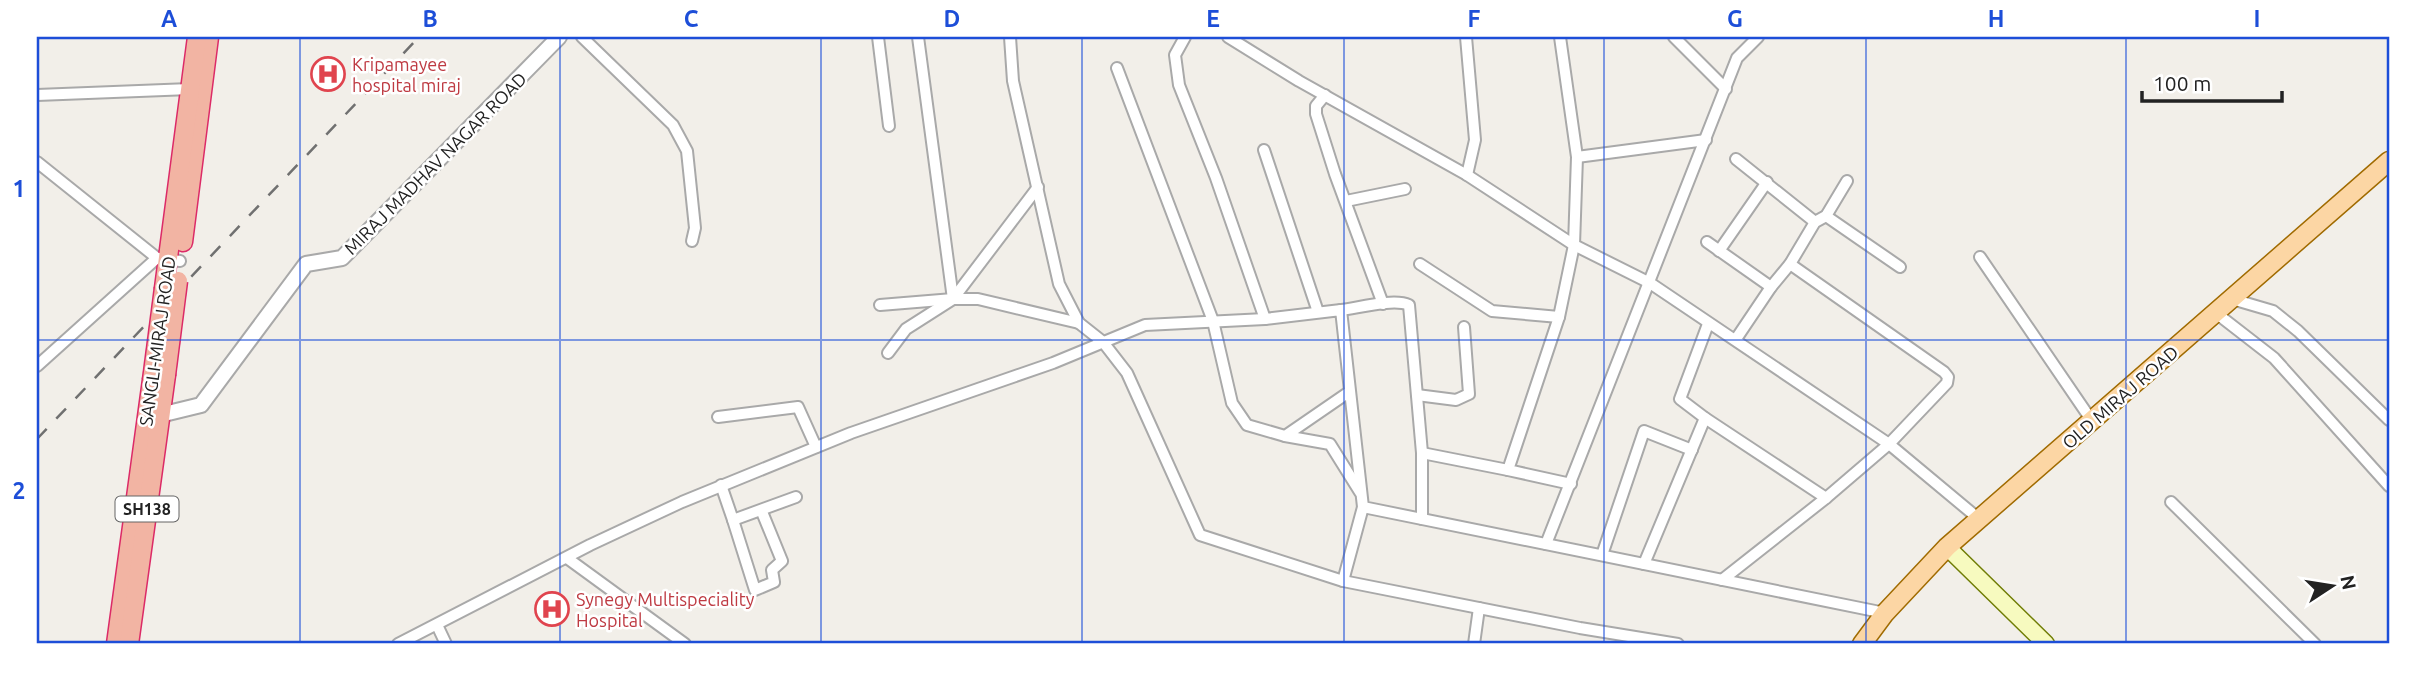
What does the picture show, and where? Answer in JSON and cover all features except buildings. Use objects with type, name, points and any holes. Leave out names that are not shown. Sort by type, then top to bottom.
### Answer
[{"type":"highway","name":"SANGLI-MIRAJ ROAD","points":[[116,644],[171,285],[169,260],[197,37]]},
{"type":"highway","name":"SANGLI-MIRAJ ROAD","points":[[169,260],[209,37]]},
{"type":"highway","name":"SANGLI-MIRAJ ROAD","points":[[129,644],[160,415],[157,381]]},
{"type":"main road","name":"OLD MIRAJ ROAD","points":[[1862,644],[1885,613],[1947,547],[2389,161]]},
{"type":"main road","points":[[1947,547],[2046,644]]},
{"type":"street","name":"MIRAJ MADHAV NAGAR ROAD","points":[[160,415],[201,405],[306,264],[342,257],[559,37]]},
{"type":"street","points":[[582,37],[673,125],[687,151],[695,228],[692,241]]},
{"type":"street","points":[[878,37],[889,126]]},
{"type":"street","points":[[918,37],[953,299]]},
{"type":"street","points":[[1010,37],[1013,81],[1059,284],[1079,323],[1103,342],[1127,373],[1200,535],[1343,581],[1580,628],[1678,644]]},
{"type":"street","points":[[1185,37],[1175,55],[1179,85],[1216,177],[1265,318]]},
{"type":"street","points":[[1228,37],[1467,175],[1574,245],[1650,284],[1708,324],[1736,339],[1751,352],[1889,444],[1979,519]]},
{"type":"street","points":[[1465,37],[1475,140],[1467,175]]},
{"type":"street","points":[[1508,470],[1559,317],[1574,245],[1577,157],[1560,37]]},
{"type":"street","points":[[1674,37],[1726,89]]},
{"type":"street","points":[[1546,544],[1737,58],[1757,37]]},
{"type":"street","points":[[1118,68],[1213,321],[1232,403],[1247,425],[1285,436],[1330,444],[1363,502],[1422,519],[1885,613]]},
{"type":"street","points":[[37,95],[190,89]]},
{"type":"street","points":[[1325,95],[1316,106],[1316,114],[1383,304]]},
{"type":"street","points":[[1577,157],[1706,140]]},
{"type":"street","points":[[1264,150],[1318,312]]},
{"type":"street","points":[[1736,159],[1815,222]]},
{"type":"street","points":[[37,162],[169,260],[37,366]]},
{"type":"street","points":[[1736,339],[1790,264],[1815,222],[1826,216],[1847,181]]},
{"type":"street","points":[[1719,251],[1767,182]]},
{"type":"street","points":[[888,353],[906,329],[953,299],[1038,187]]},
{"type":"street","points":[[1346,201],[1405,189]]},
{"type":"street","points":[[1826,216],[1900,267]]},
{"type":"street","points":[[1707,242],[1772,287]]},
{"type":"street","points":[[1980,257],[2092,421]]},
{"type":"street","points":[[1420,264],[1492,311],[1559,317]]},
{"type":"street","points":[[1722,580],[1889,444],[1947,383],[1948,377],[1790,264]]},
{"type":"street","points":[[880,305],[978,299],[1079,323]]},
{"type":"street","points":[[2232,299],[2273,311],[2307,340],[2389,420]]},
{"type":"street","points":[[398,644],[567,558],[721,485],[816,447],[1053,363],[1145,325],[1265,318],[1383,304],[1409,305],[1422,453],[1422,519]]},
{"type":"street","points":[[1341,310],[1363,502],[1343,581]]},
{"type":"street","points":[[2216,313],[2274,358],[2389,486]]},
{"type":"street","points":[[1708,324],[1680,399],[1826,498]]},
{"type":"street","points":[[1418,395],[1456,400],[1469,394],[1464,327]]},
{"type":"street","points":[[1285,436],[1349,392]]},
{"type":"street","points":[[718,417],[797,407],[816,447]]},
{"type":"street","points":[[1644,564],[1705,418]]},
{"type":"street","points":[[1602,555],[1644,431],[1692,450]]},
{"type":"street","points":[[1422,453],[1571,484]]},
{"type":"street","points":[[721,485],[754,590],[774,582],[772,570],[782,561],[762,512]]},
{"type":"street","points":[[733,520],[796,497]]},
{"type":"street","points":[[2171,502],[2315,644]]},
{"type":"street","points":[[567,558],[685,644]]},
{"type":"street","points":[[1474,644],[1479,608]]},
{"type":"street","points":[[437,625],[446,644]]},
{"type":"railway","points":[[37,439],[419,37]]},
{"type":"place","name":"Kripamayee hospital miraj","points":[[328,74]]},
{"type":"place","name":"Synegy Multispeciality Hospital","points":[[552,609]]}]
